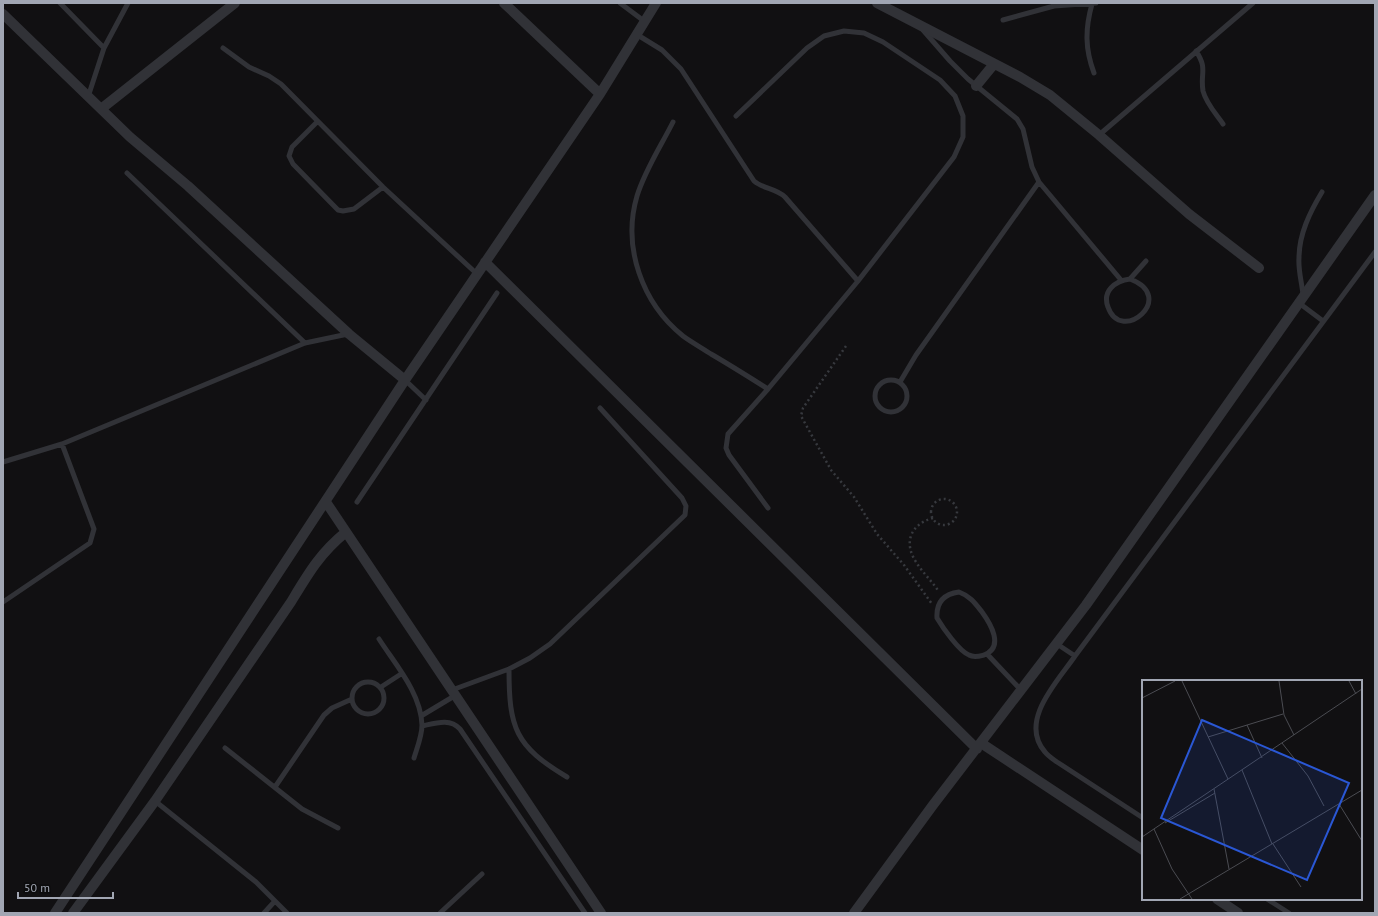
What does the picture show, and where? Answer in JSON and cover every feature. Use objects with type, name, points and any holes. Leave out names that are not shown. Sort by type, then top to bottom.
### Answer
[{"type":"street","points":[[101,109],[235,3]]},
{"type":"street","points":[[504,3],[600,94]]},
{"type":"street","points":[[55,913],[405,380],[600,94],[656,3]]},
{"type":"street","points":[[877,3],[1040,88],[1099,135],[1189,214],[1259,268]]},
{"type":"street","points":[[3,14],[101,109],[350,334],[405,380]]},
{"type":"street","points":[[976,86],[994,64]]},
{"type":"street","points":[[854,913],[933,804],[1057,644],[1164,496],[1301,300],[1374,200]]},
{"type":"street","points":[[485,262],[978,746],[1142,849]]},
{"type":"street","points":[[326,502],[601,913]]},
{"type":"street","points":[[73,913],[155,801],[291,602],[321,554],[346,532]]},
{"type":"street","points":[[1218,900],[1238,913]]},
{"type":"lane","points":[[60,3],[104,48]]},
{"type":"lane","points":[[88,97],[104,48],[128,3]]},
{"type":"lane","points":[[620,3],[644,21]]},
{"type":"lane","points":[[1003,20],[1054,6],[1094,3],[1087,21],[1086,39],[1088,56],[1094,73]]},
{"type":"lane","points":[[1099,135],[1253,3]]},
{"type":"lane","points":[[920,26],[950,61],[976,86],[1017,119],[1027,140],[1032,168],[1039,182],[1121,280]]},
{"type":"lane","points":[[736,116],[807,48],[824,36],[844,31],[864,33],[883,42],[940,80],[955,96],[963,116],[962,137],[954,157],[858,281],[768,389],[728,434],[725,441],[729,455],[768,508]]},
{"type":"lane","points":[[636,34],[662,50],[681,69],[754,181],[760,186],[775,190],[785,197],[858,281]]},
{"type":"lane","points":[[223,48],[249,67],[275,80],[383,187],[477,274]]},
{"type":"lane","points":[[1196,51],[1202,60],[1204,69],[1203,90],[1206,99],[1223,124]]},
{"type":"lane","points":[[317,122],[292,147],[289,156],[294,164],[333,207],[343,211],[354,210],[383,187]]},
{"type":"lane","points":[[673,122],[650,166],[637,196],[632,229],[638,268],[646,292],[669,324],[684,337],[768,389]]},
{"type":"lane","points":[[127,173],[305,343]]},
{"type":"lane","points":[[900,382],[916,355],[1039,182]]},
{"type":"lane","points":[[1322,192],[1310,212],[1302,235],[1299,258],[1301,300],[1323,321]]},
{"type":"lane","points":[[1142,817],[1044,752],[1037,737],[1036,721],[1041,705],[1075,656],[1375,252]]},
{"type":"lane","points":[[1130,279],[1146,261]]},
{"type":"lane","points":[[1130,279],[1139,283],[1146,289],[1149,298],[1147,308],[1142,316],[1134,320],[1124,321],[1116,318],[1109,311],[1106,302],[1110,289],[1121,280],[1130,279]]},
{"type":"lane","points":[[357,502],[497,293]]},
{"type":"lane","points":[[3,462],[62,444],[305,343],[350,334]]},
{"type":"lane","points":[[893,379],[900,382],[906,387],[908,394],[907,402],[903,408],[896,412],[882,410],[874,397],[875,390],[879,384],[886,380],[893,379]]},
{"type":"lane","points":[[405,380],[426,400]]},
{"type":"lane","points":[[421,716],[454,693],[509,669],[530,658],[550,644],[679,522],[684,515],[686,506],[682,498],[600,408]]},
{"type":"lane","points":[[3,602],[90,543],[93,536],[94,529],[62,444]]},
{"type":"lane","points":[[960,592],[968,595],[974,601],[994,632],[995,640],[993,648],[987,654],[979,657],[970,656],[963,651],[941,624],[937,618],[937,610],[943,597],[951,593],[960,592]]},
{"type":"lane","points":[[379,639],[416,700],[421,716],[421,735],[414,758]]},
{"type":"lane","points":[[1057,644],[1075,656]]},
{"type":"lane","points":[[987,654],[1022,691]]},
{"type":"lane","points":[[509,669],[509,703],[514,723],[523,741],[536,757],[566,777]]},
{"type":"lane","points":[[381,687],[401,674]]},
{"type":"lane","points":[[365,682],[376,683],[381,687],[385,697],[384,703],[378,712],[366,715],[356,710],[352,699],[355,688],[365,682]]},
{"type":"lane","points":[[275,787],[324,715],[332,708],[352,699]]},
{"type":"lane","points":[[422,726],[450,722],[456,724],[585,913]]},
{"type":"lane","points":[[225,748],[302,810],[338,828]]},
{"type":"lane","points":[[155,801],[256,882],[287,913]]},
{"type":"lane","points":[[440,913],[482,874]]},
{"type":"lane","points":[[1269,900],[1289,913]]},
{"type":"lane","points":[[264,913],[275,901]]},
{"type":"path","points":[[846,346],[803,408],[800,416],[831,470],[854,497],[877,534],[904,565],[937,610]]},
{"type":"path","points":[[948,499],[956,506],[957,515],[950,523],[940,524],[933,518],[932,508],[938,500],[948,499]]},
{"type":"path","points":[[933,518],[918,524],[913,530],[911,549],[915,561],[930,578],[943,597]]}]
